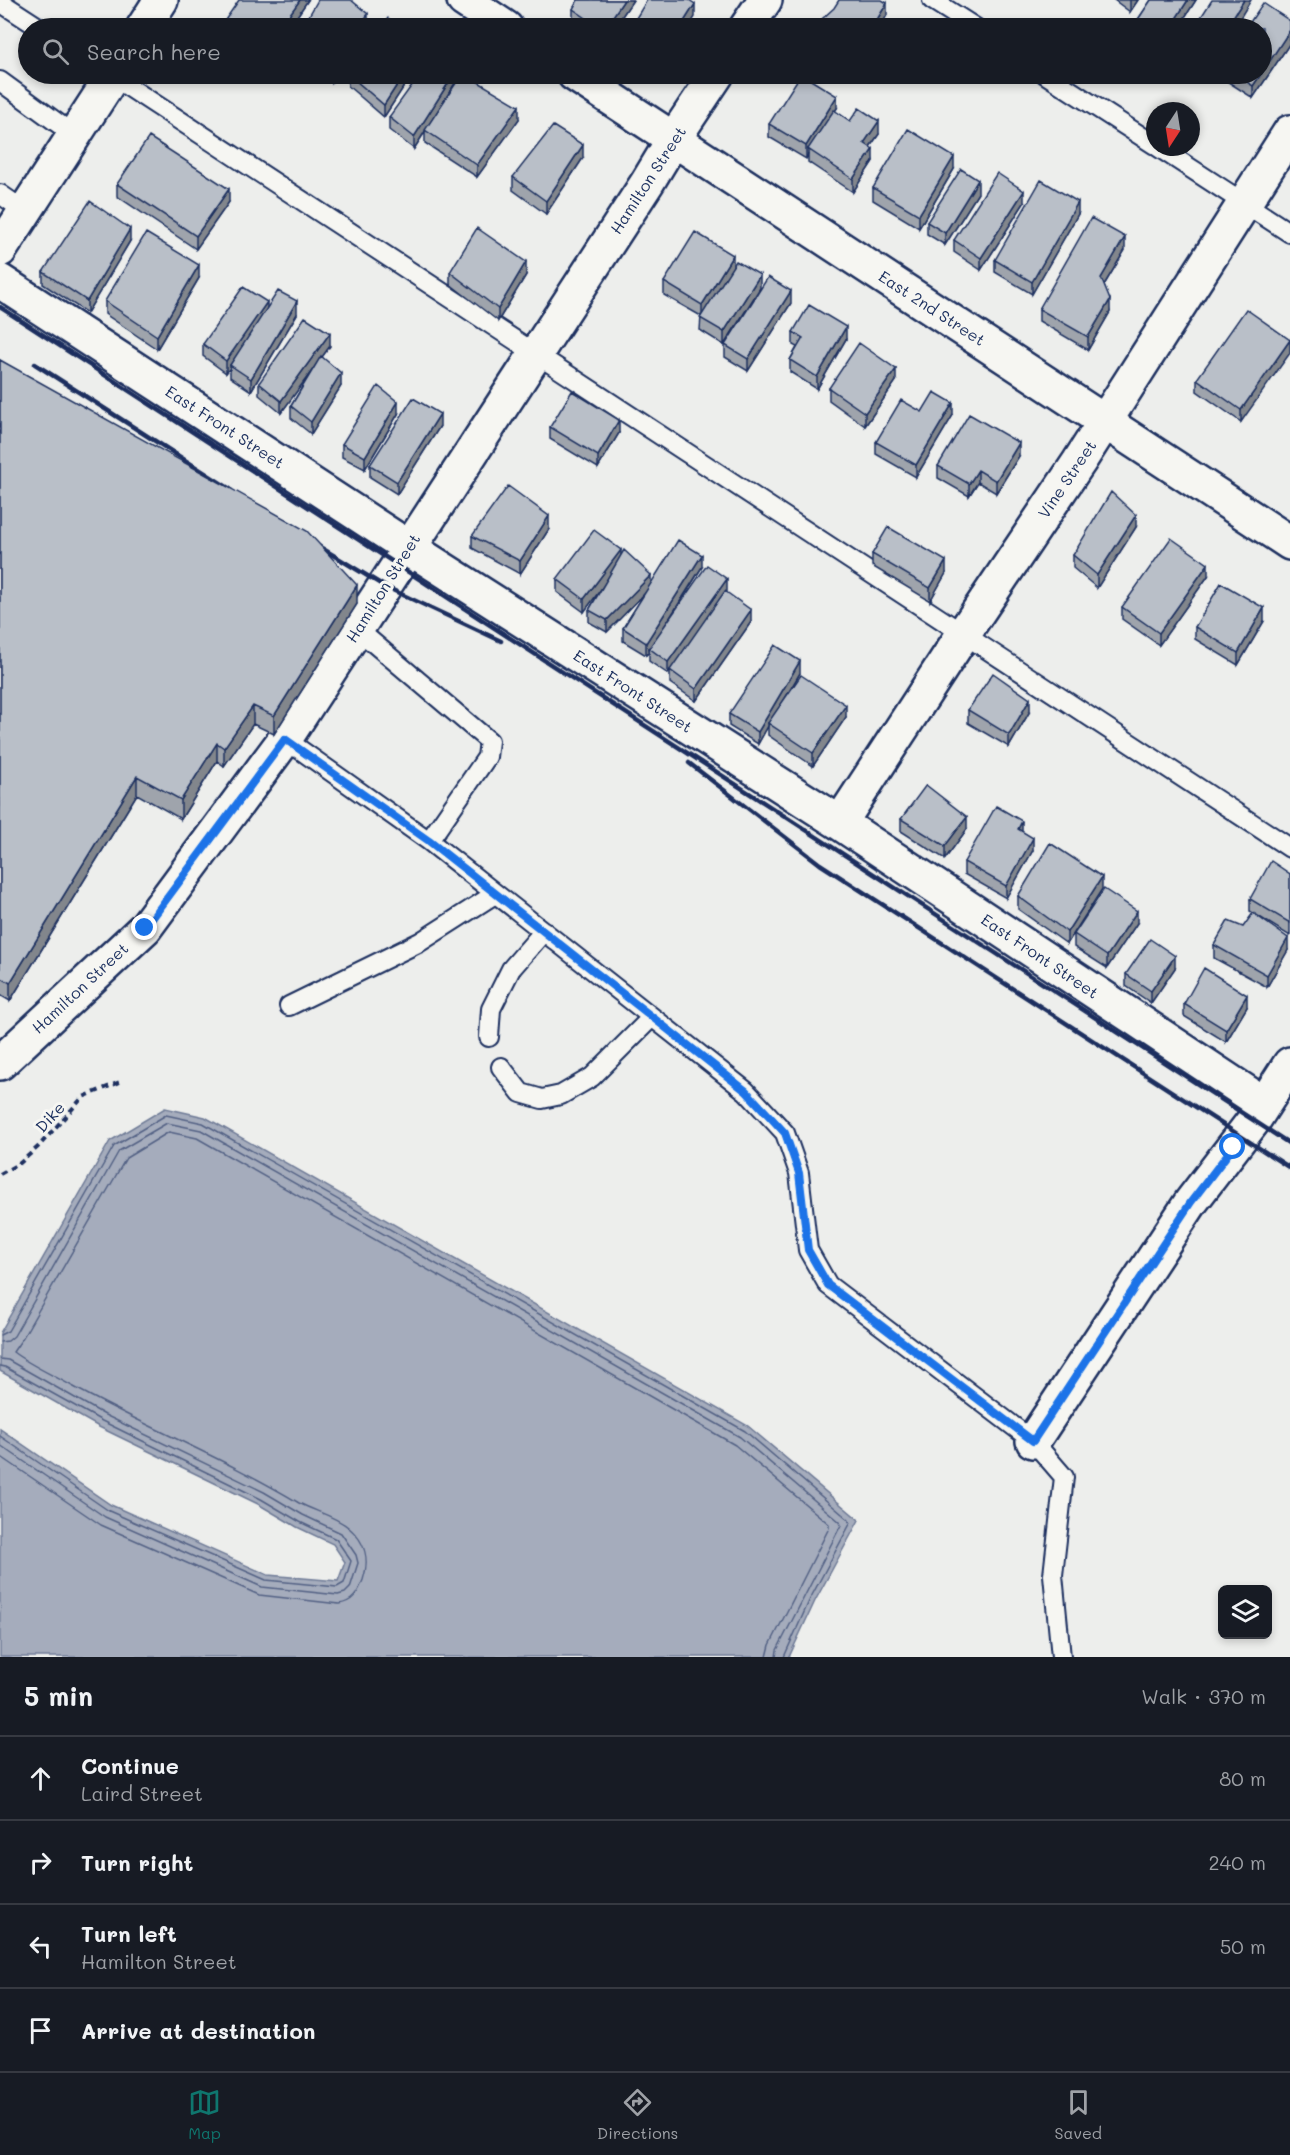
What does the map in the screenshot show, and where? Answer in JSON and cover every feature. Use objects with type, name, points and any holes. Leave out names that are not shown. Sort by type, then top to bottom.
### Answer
[{"type":"street","points":[[149,18],[161,0]]},
{"type":"street","points":[[464,0],[491,18]]},
{"type":"street","points":[[753,18],[765,0]]},
{"type":"street","points":[[0,250],[13,203],[74,135],[106,84]]},
{"type":"street","name":"East 2nd Street","points":[[589,84],[1290,543]]},
{"type":"street","name":"Hamilton Street","points":[[3,1054],[145,928],[285,739],[710,84]]},
{"type":"street","name":"Vine Street","points":[[840,823],[1105,422],[1290,132]]},
{"type":"street","name":"East Front Street","points":[[0,281],[408,547],[840,823],[1264,1104]]},
{"type":"street","points":[[1033,1441],[1191,1202],[1254,1120],[1290,1064]]},
{"type":"lane","points":[[932,0],[960,18]]},
{"type":"lane","points":[[0,2],[25,18]]},
{"type":"lane","points":[[0,81],[74,135]]},
{"type":"lane","points":[[127,84],[1290,848]]},
{"type":"lane","points":[[1061,84],[1146,139]]},
{"type":"lane","points":[[1173,156],[1290,233]]},
{"type":"lane","points":[[357,629],[489,741],[487,757],[429,841]]},
{"type":"lane","points":[[285,739],[429,841],[544,931],[746,1091],[785,1133],[799,1173],[808,1250],[828,1285],[1033,1441],[1064,1477],[1053,1575],[1061,1657]]},
{"type":"lane","points":[[289,1006],[420,942],[495,894]]},
{"type":"lane","points":[[489,1037],[491,1009],[511,969],[544,931]]},
{"type":"lane","points":[[501,1067],[521,1093],[542,1099],[561,1095],[592,1077],[652,1017]]},
{"type":"path","name":"Dike","points":[[0,1174],[20,1162],[38,1147],[83,1097],[120,1082]]},
{"type":"water","points":[[165,1108],[205,1117],[748,1426],[859,1520],[815,1601],[789,1657],[0,1657],[0,1429],[111,1505],[268,1575],[338,1581],[345,1562],[333,1544],[297,1527],[258,1504],[99,1427],[0,1371],[0,1333],[110,1141]]},
{"type":"building","points":[[239,0],[300,0],[287,18],[226,18]]},
{"type":"building","points":[[318,0],[351,0],[368,14],[365,18],[308,18]]},
{"type":"building","points":[[578,0],[624,0],[612,18],[586,18],[573,9]]},
{"type":"building","points":[[647,0],[689,0],[695,4],[686,18],[636,18]]},
{"type":"building","points":[[839,0],[882,0],[887,3],[878,18],[823,18]]},
{"type":"building","points":[[1151,0],[1188,0],[1176,18],[1139,18]]},
{"type":"building","points":[[1212,0],[1244,0],[1232,18],[1200,18]]},
{"type":"building","points":[[1263,3],[1290,21],[1290,30],[1272,58],[1272,18],[1253,18]]},
{"type":"building","points":[[360,84],[398,84],[384,105]]},
{"type":"building","points":[[413,84],[448,84],[414,137],[389,117]]},
{"type":"building","points":[[455,84],[482,84],[519,106],[477,165],[425,130]]},
{"type":"building","points":[[795,84],[817,84],[837,96],[806,146],[769,124]]},
{"type":"building","points":[[859,108],[879,121],[864,143],[873,149],[853,179],[808,149],[834,110],[850,121]]},
{"type":"building","points":[[553,126],[583,145],[546,201],[513,177]]},
{"type":"building","points":[[908,129],[954,157],[919,215],[873,188]]},
{"type":"building","points":[[149,137],[229,189],[196,236],[117,184]]},
{"type":"building","points":[[961,169],[978,180],[945,233],[927,222]]},
{"type":"building","points":[[997,173],[1024,191],[981,258],[954,240]]},
{"type":"building","points":[[1041,180],[1078,202],[1032,282],[995,260]]},
{"type":"building","points":[[90,201],[130,229],[87,301],[43,272]]},
{"type":"building","points":[[1091,218],[1125,237],[1101,278],[1110,300],[1088,337],[1039,309]]},
{"type":"building","points":[[477,228],[526,262],[498,309],[450,272]]},
{"type":"building","points":[[695,232],[733,255],[702,305],[664,282]]},
{"type":"building","points":[[146,233],[199,265],[157,336],[105,301]]},
{"type":"building","points":[[736,261],[760,275],[724,332],[700,318]]},
{"type":"building","points":[[768,277],[791,291],[748,359],[725,345]]},
{"type":"building","points":[[243,287],[267,302],[226,361],[203,344]]},
{"type":"building","points":[[278,291],[297,301],[251,379],[230,365]]},
{"type":"building","points":[[809,305],[846,327],[817,377],[790,360],[803,338],[793,332]]},
{"type":"building","points":[[1246,309],[1290,340],[1241,410],[1197,379]]},
{"type":"building","points":[[305,317],[330,333],[281,401],[259,383]]},
{"type":"building","points":[[859,343],[896,369],[865,413],[829,388]]},
{"type":"building","points":[[321,356],[341,373],[311,422],[291,406]]},
{"type":"building","points":[[0,360],[307,531],[357,585],[274,716],[253,706],[224,748],[217,743],[181,800],[137,776],[10,983],[0,977]]},
{"type":"building","points":[[378,386],[398,402],[365,457],[342,444]]},
{"type":"building","points":[[572,391],[619,420],[598,456],[550,427]]},
{"type":"building","points":[[934,392],[953,403],[916,465],[876,442],[901,400],[922,412]]},
{"type":"building","points":[[413,398],[440,414],[397,482],[370,465]]},
{"type":"building","points":[[969,414],[1019,443],[996,481],[978,470],[969,484],[938,466]]},
{"type":"building","points":[[508,486],[549,516],[520,561],[472,536]]},
{"type":"building","points":[[1111,492],[1136,515],[1097,575],[1073,555]]},
{"type":"building","points":[[888,527],[946,561],[930,588],[872,554]]},
{"type":"building","points":[[594,530],[621,550],[584,599],[557,579]]},
{"type":"building","points":[[1171,538],[1208,564],[1159,633],[1122,607]]},
{"type":"building","points":[[678,540],[702,555],[646,643],[623,628]]},
{"type":"building","points":[[624,550],[651,575],[607,620],[589,610]]},
{"type":"building","points":[[707,565],[727,579],[668,662],[649,648]]},
{"type":"building","points":[[1221,583],[1264,608],[1238,653],[1195,627]]},
{"type":"building","points":[[725,591],[751,610],[696,689],[670,670]]},
{"type":"building","points":[[775,645],[800,661],[758,732],[729,714]]},
{"type":"building","points":[[993,673],[1030,699],[1009,735],[968,710]]},
{"type":"building","points":[[801,675],[846,705],[813,753],[768,723]]},
{"type":"building","points":[[926,785],[967,817],[945,846],[901,819]]},
{"type":"building","points":[[996,806],[1022,821],[1018,829],[1033,838],[1006,886],[964,862]]},
{"type":"building","points":[[1050,843],[1102,877],[1067,932],[1018,896]]},
{"type":"building","points":[[1271,861],[1290,874],[1290,923],[1250,899]]},
{"type":"building","points":[[1104,889],[1137,911],[1107,956],[1074,934]]},
{"type":"building","points":[[1253,913],[1288,938],[1267,975],[1214,945],[1228,921],[1243,927]]},
{"type":"building","points":[[1150,939],[1175,956],[1151,991],[1126,974]]},
{"type":"building","points":[[1204,968],[1247,995],[1226,1030],[1184,1004]]},
{"type":"railway","points":[[0,307],[1290,1144]]},
{"type":"railway","points":[[35,364],[230,489]]},
{"type":"railway","points":[[310,541],[384,586],[501,641]]},
{"type":"railway","points":[[689,763],[820,864],[1290,1168]]},
{"type":"route","points":[[145,928],[285,739],[429,841],[746,1091],[785,1133],[799,1173],[808,1250],[828,1285],[1033,1441],[1191,1202],[1233,1147]]}]
